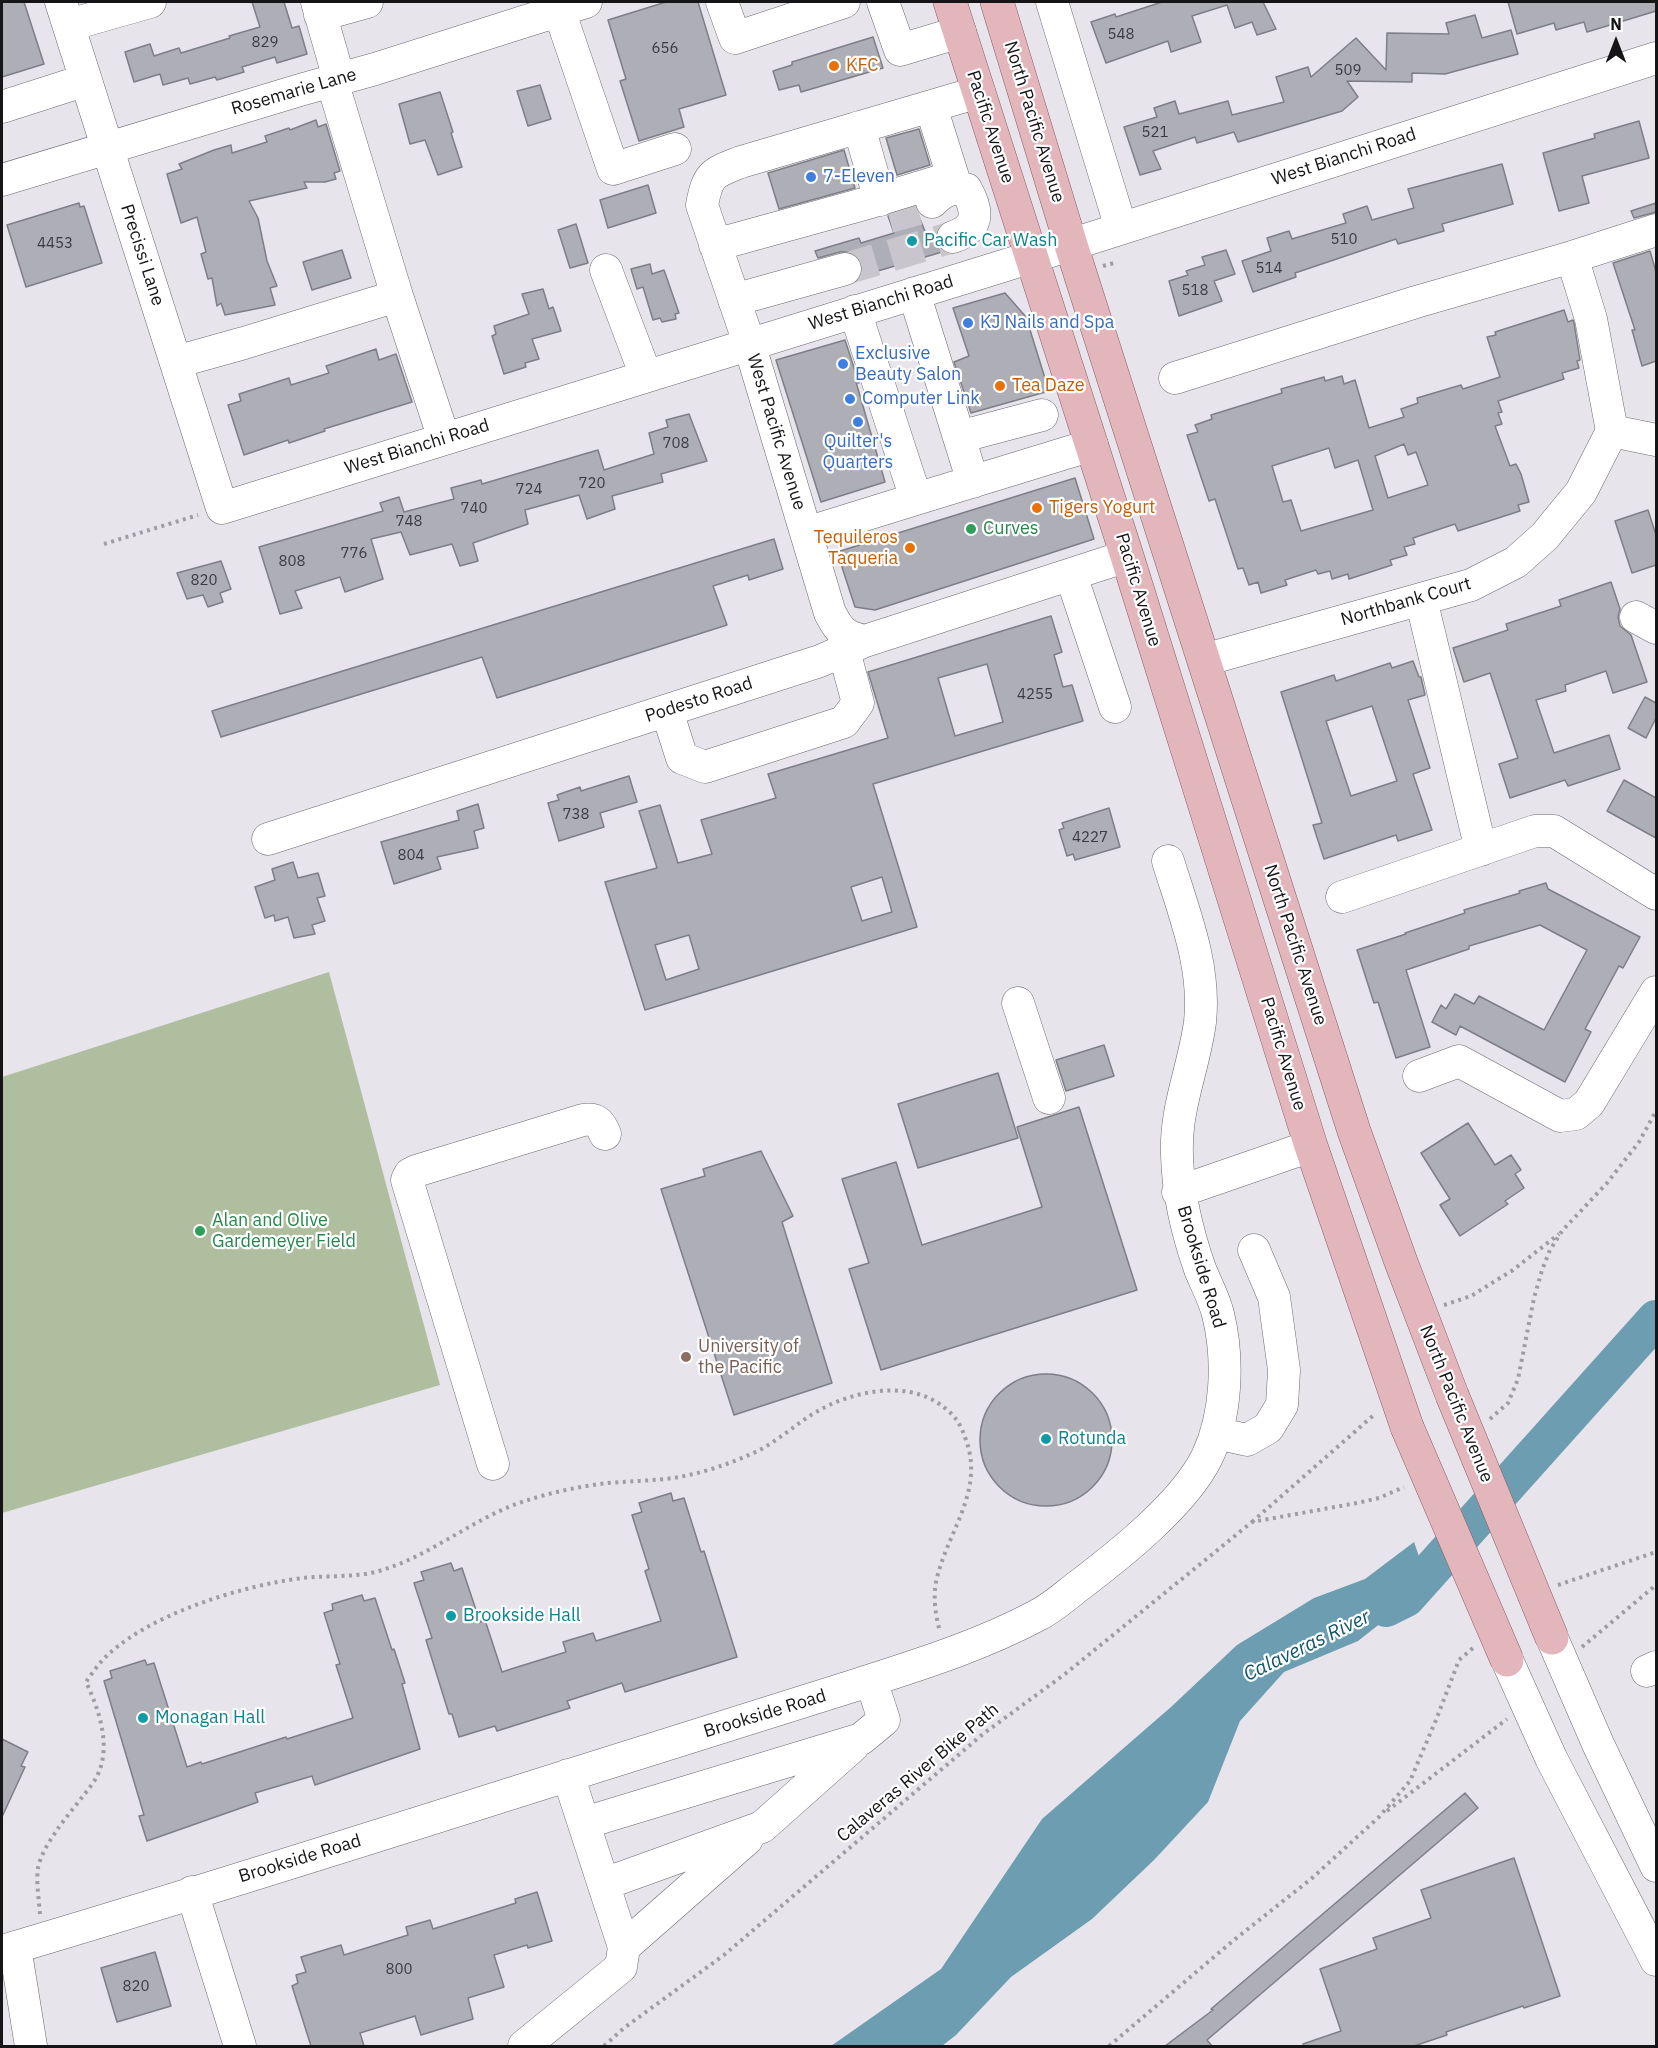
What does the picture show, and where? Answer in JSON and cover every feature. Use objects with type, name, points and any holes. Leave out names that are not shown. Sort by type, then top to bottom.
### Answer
[{"type":"main road","name":"Pacific Avenue","points":[[950,2],[1092,445],[1311,1146]]},
{"type":"main road","name":"North Pacific Avenue","points":[[997,2],[1071,245],[1354,1131],[1452,1395],[1557,1651]]},
{"type":"main road","points":[[1127,556],[1160,630],[1169,644],[1182,654],[1204,660]]},
{"type":"main road","points":[[1311,1146],[1327,1150],[1340,1159],[1351,1173],[1404,1270]]},
{"type":"main road","points":[[1311,1146],[1407,1427],[1492,1652]]},
{"type":"street","points":[[65,13],[150,2]]},
{"type":"street","points":[[367,2],[318,8],[345,124],[444,439]]},
{"type":"street","points":[[722,2],[735,38],[844,2]]},
{"type":"street","points":[[884,2],[900,50],[960,32]]},
{"type":"street","points":[[1052,2],[1121,228]]},
{"type":"street","points":[[556,7],[613,169],[675,149]]},
{"type":"street","name":"Rosemarie Lane","points":[[2,180],[336,80],[556,7]]},
{"type":"street","name":"Precissi Lane","points":[[65,13],[222,508]]},
{"type":"street","name":"West Bianchi Road","points":[[222,508],[1071,245],[1656,58]]},
{"type":"street","points":[[2,107],[86,80]]},
{"type":"street","points":[[896,208],[859,127],[979,92]]},
{"type":"street","points":[[896,208],[953,177],[931,107]]},
{"type":"street","name":"West Pacific Avenue","points":[[854,646],[837,627],[830,613],[749,343],[702,204],[705,186],[714,173],[741,162],[859,127]]},
{"type":"street","points":[[718,254],[896,208],[930,203],[943,191],[956,188],[966,189],[975,213],[974,224],[965,233],[953,237]]},
{"type":"street","points":[[1175,378],[1656,230]]},
{"type":"street","points":[[1572,256],[1591,319],[1612,431],[1656,440]]},
{"type":"street","points":[[734,300],[845,269]]},
{"type":"street","points":[[606,270],[646,375]]},
{"type":"street","points":[[914,293],[973,482]]},
{"type":"street","points":[[176,362],[398,296]]},
{"type":"street","points":[[855,311],[916,499]]},
{"type":"street","points":[[959,437],[1042,415]]},
{"type":"street","name":"Northbank Court","points":[[1204,660],[1471,585],[1516,562],[1545,536],[1581,492],[1612,431]]},
{"type":"street","points":[[806,533],[1092,445]]},
{"type":"street","name":"Podesto Road","points":[[268,839],[820,661],[854,646],[1127,556]]},
{"type":"street","points":[[1071,575],[1115,707]]},
{"type":"street","points":[[1421,599],[1481,850]]},
{"type":"street","points":[[667,711],[682,758],[705,767],[844,722],[858,703],[854,646]]},
{"type":"street","points":[[1342,897],[1535,831],[1554,831],[1656,894]]},
{"type":"street","name":"Brookside Road","points":[[20,1946],[948,1655],[1042,1613],[1114,1559],[1182,1493],[1207,1457],[1216,1433],[1224,1382],[1224,1354],[1217,1309],[1191,1240],[1178,1192],[1176,1131],[1180,1104],[1199,1025],[1201,1002],[1195,947],[1168,861]]},
{"type":"street","points":[[1419,1076],[1459,1061],[1560,1116],[1576,1114],[1588,1103],[1656,992]]},
{"type":"street","points":[[1018,1003],[1049,1098]]},
{"type":"street","points":[[493,1464],[407,1180],[410,1174],[416,1171],[583,1120],[597,1121],[605,1134]]},
{"type":"street","name":"Brookside Road","points":[[1178,1192],[1311,1146]]},
{"type":"street","points":[[1216,1433],[1247,1440],[1268,1428],[1282,1405],[1284,1370],[1274,1297],[1254,1250]]},
{"type":"street","name":"North Pacific Avenue","points":[[1557,1651],[1656,1866]]},
{"type":"street","points":[[1492,1652],[1527,1704],[1551,1758],[1656,1960]]},
{"type":"street","points":[[624,1947],[884,1720],[871,1680]]},
{"type":"street","points":[[584,1823],[861,1739]]},
{"type":"street","points":[[524,2046],[621,1967],[624,1947],[568,1775]]},
{"type":"street","points":[[603,1884],[762,1827]]},
{"type":"street","points":[[192,1892],[240,2046]]},
{"type":"street","points":[[20,1946],[31,2046]]},
{"type":"path","points":[[1101,266],[1114,263]]},
{"type":"path","points":[[104,544],[222,508]]},
{"type":"path","points":[[1420,1313],[1471,1296],[1513,1270],[1562,1231],[1607,1183],[1633,1150],[1656,1111]]},
{"type":"path","points":[[1482,1427],[1508,1403],[1518,1378],[1542,1270],[1562,1231]]},
{"type":"path","points":[[20,1946],[38,1868],[49,1841],[76,1802],[94,1782],[104,1760],[103,1735],[98,1709],[86,1682],[100,1662],[119,1646],[148,1627],[191,1607],[237,1591],[303,1578],[347,1576],[378,1571],[410,1560],[469,1526],[524,1501],[609,1483],[676,1478],[709,1470],[754,1453],[839,1400],[875,1392],[909,1390],[937,1402],[959,1421],[969,1447],[972,1478],[964,1511],[938,1574],[934,1596],[936,1619],[948,1655]]},
{"type":"path","name":"Calaveras River Bike Path","points":[[604,2046],[624,2028],[724,1955],[983,1734],[1065,1674],[1252,1522],[1396,1395]]},
{"type":"path","name":"Calaveras River Bike Path","points":[[1252,1522],[1368,1500],[1400,1490],[1409,1484]]},
{"type":"path","points":[[1553,1586],[1656,1552]]},
{"type":"path","points":[[1557,1651],[1656,1585]]},
{"type":"path","points":[[1379,1817],[1410,1781],[1459,1659],[1492,1652]]},
{"type":"path","points":[[1109,2046],[1234,1940],[1311,1879],[1379,1817],[1527,1704]]},
{"type":"green space","name":"Alan and Olive Gardemeyer Field","points":[[329,972],[440,1385],[2,1513],[2,1077]]},
{"type":"water","points":[[1414,1542],[1429,1585],[1358,1641],[1284,1672],[1240,1721],[1208,1802],[1154,1860],[1092,1919],[1011,1977],[956,2035],[942,2046],[831,2046],[941,1969],[1042,1819],[1171,1707],[1237,1645],[1314,1598],[1365,1579]]},
{"type":"building","points":[[2,2],[24,2],[44,64],[2,77]]},
{"type":"building","points":[[252,2],[284,2],[292,28],[299,26],[307,54],[277,63],[275,57],[242,67],[244,72],[217,80],[215,77],[190,84],[188,78],[163,85],[160,74],[134,82],[125,52],[150,44],[154,56],[179,48],[181,53],[260,27]]},
{"type":"building","points":[[666,2],[698,2],[726,95],[679,109],[684,127],[639,141],[620,81],[626,79],[608,20]]},
{"type":"building","points":[[1162,2],[1263,2],[1276,29],[1257,35],[1252,22],[1235,28],[1227,5],[1192,16],[1201,42],[1171,52],[1168,41],[1106,63],[1091,22],[1115,14],[1116,17]]},
{"type":"building","points":[[1508,2],[1656,2],[1656,11],[1587,32],[1584,22],[1556,30],[1554,23],[1517,34]]},
{"type":"building","points":[[1475,15],[1482,38],[1511,30],[1518,54],[1445,74],[1412,73],[1412,82],[1347,81],[1358,97],[1342,111],[1238,142],[1234,132],[1197,143],[1195,137],[1153,151],[1161,169],[1140,175],[1124,127],[1157,117],[1154,108],[1175,101],[1179,114],[1228,101],[1232,115],[1284,102],[1276,77],[1308,67],[1311,77],[1356,38],[1386,70],[1387,33],[1449,34],[1446,23]]},
{"type":"building","name":"KFC","points":[[873,37],[883,68],[801,92],[799,85],[779,90],[773,71],[792,65],[792,62]]},
{"type":"building","points":[[540,85],[551,119],[528,126],[517,91]]},
{"type":"building","points":[[440,92],[462,167],[438,175],[425,140],[410,144],[399,104]]},
{"type":"building","points":[[316,120],[318,127],[326,124],[340,171],[334,173],[336,179],[325,182],[304,182],[307,188],[249,201],[258,218],[267,261],[277,286],[270,288],[275,305],[225,315],[221,303],[217,306],[212,278],[208,279],[201,254],[206,252],[197,217],[181,223],[167,174],[182,169],[179,164],[214,150],[231,145],[232,153],[267,142],[265,136]]},
{"type":"building","points":[[1639,121],[1649,158],[1582,176],[1589,203],[1559,211],[1543,153],[1595,138],[1594,134]]},
{"type":"building","points":[[919,129],[930,165],[897,175],[886,138]]},
{"type":"building","name":"7-Eleven","points":[[844,150],[855,188],[779,209],[768,173]]},
{"type":"building","points":[[1502,164],[1513,204],[1442,224],[1444,231],[1398,244],[1396,239],[1295,273],[1296,277],[1253,292],[1242,261],[1271,251],[1267,238],[1289,231],[1292,239],[1346,223],[1343,214],[1367,206],[1372,220],[1414,208],[1408,189]]},
{"type":"building","points":[[648,185],[656,213],[608,228],[600,200]]},
{"type":"building","points":[[79,203],[80,207],[84,206],[102,263],[26,287],[7,225]]},
{"type":"building","points":[[1656,203],[1656,212],[1634,218],[1631,211]]},
{"type":"building","name":"Pacific Car Wash","points":[[915,207],[927,236],[936,233],[936,244],[942,252],[861,276],[862,264],[857,256],[850,252],[840,252],[818,258],[815,251],[859,238],[861,243],[894,233],[888,216]]},
{"type":"building","points":[[576,224],[588,263],[570,268],[558,230]]},
{"type":"building","points":[[342,250],[351,278],[312,290],[303,262]]},
{"type":"building","points":[[1226,250],[1235,274],[1214,281],[1222,301],[1179,316],[1169,281],[1188,275],[1186,271],[1205,265],[1202,257]]},
{"type":"building","points":[[1650,251],[1656,272],[1656,361],[1642,366],[1632,330],[1635,330],[1613,263]]},
{"type":"building","points":[[650,264],[652,274],[664,270],[679,313],[675,314],[676,319],[662,322],[660,318],[653,320],[643,287],[637,289],[631,269]]},
{"type":"building","points":[[543,289],[549,309],[553,307],[561,331],[532,339],[539,359],[525,363],[526,367],[504,374],[492,336],[496,334],[494,326],[529,314],[522,294]]},
{"type":"building","points":[[1005,293],[1026,317],[1049,391],[971,413],[954,362],[969,356],[953,308]]},
{"type":"building","points":[[1564,310],[1568,322],[1573,320],[1574,323],[1580,360],[1577,361],[1579,368],[1562,373],[1564,379],[1498,401],[1502,412],[1498,413],[1502,424],[1495,426],[1510,466],[1516,464],[1521,474],[1529,502],[1518,505],[1520,511],[1458,531],[1455,524],[1413,538],[1415,544],[1404,547],[1407,555],[1390,560],[1392,565],[1349,579],[1348,574],[1332,579],[1330,571],[1318,574],[1316,570],[1285,580],[1287,585],[1261,593],[1258,582],[1249,585],[1243,568],[1238,569],[1215,499],[1209,501],[1187,435],[1198,432],[1195,425],[1212,419],[1211,415],[1282,393],[1281,389],[1324,377],[1325,381],[1342,376],[1344,384],[1355,380],[1369,428],[1404,417],[1401,409],[1418,403],[1417,398],[1461,385],[1463,389],[1500,377],[1487,337],[1496,335],[1495,332]],"holes":[[[1404,444],[1408,455],[1416,452],[1428,485],[1388,498],[1375,456]],[[1329,448],[1335,468],[1358,460],[1373,510],[1301,531],[1291,500],[1283,502],[1272,466]]]},
{"type":"building","points":[[845,340],[859,383],[856,382],[885,482],[821,502],[776,360]]},
{"type":"building","points":[[376,349],[379,360],[396,354],[412,402],[324,429],[325,431],[289,443],[288,440],[244,455],[228,405],[241,401],[239,394],[289,378],[291,385],[329,373],[326,366]]},
{"type":"building","points":[[689,414],[707,461],[661,474],[663,482],[612,496],[615,509],[587,519],[579,495],[525,510],[528,524],[473,543],[478,561],[460,566],[452,544],[410,555],[401,532],[371,539],[383,579],[345,592],[340,577],[295,591],[302,608],[280,614],[259,547],[383,511],[380,503],[399,497],[404,512],[454,499],[451,488],[481,480],[482,484],[598,450],[604,470],[654,454],[649,433],[668,427],[666,420]]},
{"type":"building","points":[[1075,478],[1094,539],[875,610],[855,607],[837,552]]},
{"type":"building","points":[[1648,510],[1656,535],[1656,565],[1632,573],[1615,521]]},
{"type":"building","points":[[774,539],[783,569],[749,580],[748,575],[713,586],[727,625],[497,698],[482,657],[221,737],[212,711]]},
{"type":"building","points":[[221,561],[231,589],[220,593],[223,602],[208,607],[203,595],[187,599],[177,573]]},
{"type":"building","points":[[1611,582],[1620,609],[1618,617],[1620,626],[1631,635],[1647,682],[1613,693],[1606,671],[1565,685],[1566,691],[1536,700],[1554,753],[1609,735],[1620,769],[1568,786],[1565,780],[1510,798],[1499,764],[1518,758],[1490,673],[1464,682],[1453,648],[1508,630],[1506,624],[1561,606],[1559,600]]},
{"type":"building","points":[[1051,616],[1062,652],[1054,655],[1063,687],[1072,685],[1083,721],[873,784],[917,927],[645,1010],[605,882],[657,868],[639,811],[660,805],[678,863],[712,854],[701,820],[776,798],[768,774],[888,738],[868,672]],"holes":[[[987,664],[1003,722],[955,736],[938,678]],[[882,877],[892,912],[862,921],[851,887]],[[689,935],[699,969],[666,980],[655,945]]]},
{"type":"building","points":[[1413,661],[1421,677],[1425,695],[1408,700],[1430,768],[1413,774],[1432,830],[1398,841],[1396,835],[1324,859],[1313,825],[1322,823],[1281,692],[1334,675],[1336,681],[1390,663],[1392,668]],"holes":[[[1372,706],[1397,781],[1351,796],[1326,721]]]},
{"type":"building","points":[[1645,697],[1656,703],[1656,718],[1646,738],[1628,728]]},
{"type":"building","points":[[629,776],[637,802],[600,813],[604,827],[559,841],[548,803],[559,800],[557,795],[580,787],[581,791]]},
{"type":"building","points":[[1624,780],[1656,798],[1656,838],[1607,811]]},
{"type":"building","points":[[478,804],[484,828],[474,831],[478,848],[437,857],[441,869],[394,884],[381,842],[459,820],[457,811]]},
{"type":"building","points":[[1109,808],[1120,847],[1075,860],[1073,854],[1067,856],[1059,830],[1064,828],[1062,823]]},
{"type":"building","points":[[293,862],[298,878],[318,873],[325,896],[317,898],[325,921],[312,925],[315,934],[294,938],[288,917],[275,921],[274,915],[265,918],[255,887],[275,880],[272,869]]},
{"type":"building","points":[[1546,883],[1548,889],[1640,937],[1623,968],[1619,966],[1585,1029],[1591,1032],[1565,1082],[1460,1026],[1456,1035],[1432,1022],[1441,1005],[1446,1009],[1455,994],[1474,1004],[1479,996],[1544,1030],[1587,950],[1540,925],[1469,946],[1469,949],[1406,970],[1430,1047],[1396,1058],[1378,1002],[1374,1003],[1357,950],[1465,913],[1464,910]]},
{"type":"building","points":[[1104,1045],[1114,1076],[1066,1091],[1056,1060]]},
{"type":"building","points":[[998,1073],[1018,1138],[918,1168],[898,1104]]},
{"type":"building","points":[[1079,1107],[1137,1290],[881,1370],[849,1269],[869,1263],[842,1179],[896,1162],[922,1245],[1042,1207],[1017,1127]]},
{"type":"building","points":[[1468,1123],[1495,1165],[1511,1155],[1521,1170],[1515,1174],[1524,1188],[1505,1201],[1508,1204],[1460,1236],[1440,1205],[1450,1199],[1421,1153]]},
{"type":"building","points":[[761,1151],[793,1216],[782,1222],[832,1383],[734,1415],[661,1189],[705,1176],[703,1169]]},
{"type":"building","name":"Rotunda","points":[[1046,1374],[1071,1379],[1092,1394],[1107,1415],[1112,1440],[1107,1465],[1092,1486],[1071,1501],[1046,1506],[1021,1501],[1000,1486],[985,1465],[980,1440],[985,1415],[1000,1394],[1021,1379]]},
{"type":"building","name":"Brookside Hall","points":[[671,1493],[673,1501],[684,1498],[701,1552],[704,1551],[737,1657],[625,1692],[622,1683],[567,1701],[570,1708],[497,1731],[495,1726],[459,1737],[452,1714],[449,1714],[426,1640],[432,1638],[414,1583],[424,1580],[421,1572],[451,1563],[454,1571],[462,1568],[480,1622],[485,1620],[502,1672],[566,1652],[563,1642],[593,1633],[596,1641],[661,1621],[645,1571],[649,1569],[632,1515],[642,1512],[639,1503]]},
{"type":"building","name":"Monagan Hall","points":[[362,1595],[364,1601],[375,1598],[405,1683],[402,1684],[420,1749],[315,1785],[312,1776],[255,1793],[258,1802],[147,1841],[139,1816],[144,1815],[104,1681],[112,1678],[110,1671],[145,1660],[147,1665],[154,1663],[187,1767],[286,1737],[287,1739],[353,1718],[336,1665],[340,1664],[324,1613],[333,1610],[332,1604]]},
{"type":"building","points":[[2,1739],[28,1752],[21,1766],[25,1767],[2,1817]]},
{"type":"building","points":[[1465,1793],[1478,1808],[1207,2040],[1212,2046],[1165,2046],[1213,2010],[1211,2009]]},
{"type":"building","points":[[1514,1858],[1560,1996],[1446,2032],[1447,2035],[1414,2046],[1304,2046],[1303,2044],[1341,2031],[1320,1969],[1377,1949],[1373,1938],[1431,1918],[1421,1890]]},
{"type":"building","points":[[537,1892],[552,1941],[528,1948],[527,1945],[494,1955],[504,1987],[468,1998],[473,2019],[421,2035],[415,2016],[360,2033],[364,2046],[311,2046],[292,1986],[298,1983],[296,1975],[306,1972],[301,1957],[341,1945],[344,1955],[408,1935],[406,1927],[430,1920],[433,1929],[516,1903],[515,1899]]},
{"type":"building","points":[[155,1952],[171,2006],[117,2022],[101,1968]]},
{"type":"waterway","name":"Calaveras River","points":[[1386,1608],[1406,1598],[1656,1319]]},
{"type":"tunnel","points":[[889,217],[918,209]]},
{"type":"tunnel","points":[[845,269],[953,237]]},
{"type":"place","name":"KFC","points":[[834,66]]},
{"type":"place","name":"7-Eleven","points":[[811,177]]},
{"type":"place","name":"Pacific Car Wash","points":[[912,241]]},
{"type":"place","name":"KJ Nails and Spa","points":[[968,323]]},
{"type":"place","name":"Exclusive Beauty Salon","points":[[843,364]]},
{"type":"place","name":"Tea Daze","points":[[1000,386]]},
{"type":"place","name":"Computer Link","points":[[850,399]]},
{"type":"place","name":"Quilter's Quarters","points":[[858,422]]},
{"type":"place","name":"Tigers Yogurt","points":[[1037,508]]},
{"type":"place","name":"Curves","points":[[971,529]]},
{"type":"place","name":"Tequileros Taqueria","points":[[910,548]]},
{"type":"place","name":"Alan and Olive Gardemeyer Field","points":[[200,1231]]},
{"type":"place","name":"University of the Pacific","points":[[686,1357]]},
{"type":"place","name":"Rotunda","points":[[1046,1439]]},
{"type":"place","name":"Brookside Hall","points":[[451,1616]]},
{"type":"place","name":"Monagan Hall","points":[[143,1718]]}]
